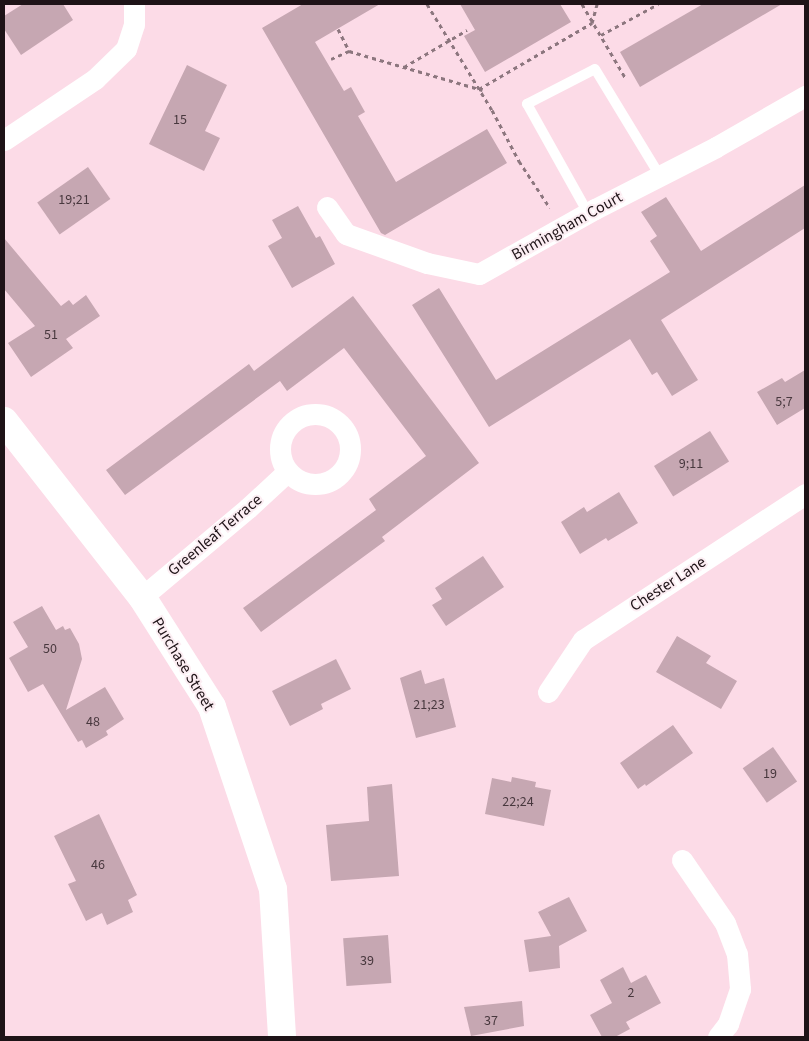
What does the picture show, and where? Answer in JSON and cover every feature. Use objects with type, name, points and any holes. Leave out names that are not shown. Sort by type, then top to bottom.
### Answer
[{"type":"main road","name":"Purchase Street","points":[[4,421],[142,597],[212,707],[273,889],[282,1037]]},
{"type":"street","points":[[4,140],[96,80],[126,49],[134,24],[134,4]]},
{"type":"street","name":"Birmingham Court","points":[[327,207],[346,234],[427,263],[479,274],[588,213],[716,147],[805,96]]},
{"type":"street","name":"Greenleaf Terrace","points":[[142,597],[248,508],[286,472]]},
{"type":"street","name":"Chester Lane","points":[[548,692],[583,640],[805,494]]},
{"type":"street","points":[[682,860],[725,923],[737,954],[740,989],[728,1024],[718,1037]]},
{"type":"lane","points":[[588,213],[527,104],[595,69],[660,176]]},
{"type":"path","points":[[427,4],[448,41],[480,90],[520,161],[552,211]]},
{"type":"path","points":[[582,4],[592,24],[601,35],[628,82]]},
{"type":"path","points":[[330,59],[349,51],[480,90],[592,24],[597,4]]},
{"type":"path","points":[[601,35],[658,4]]},
{"type":"path","points":[[338,29],[349,51]]},
{"type":"path","points":[[404,68],[467,30]]},
{"type":"building","points":[[23,4],[63,4],[73,20],[21,55],[4,29],[4,16]]},
{"type":"building","points":[[303,4],[380,4],[315,42],[344,91],[351,87],[365,112],[358,116],[396,182],[487,129],[507,163],[385,235],[381,233],[262,28]]},
{"type":"building","points":[[460,4],[560,4],[571,22],[485,72],[464,36],[475,30]]},
{"type":"building","points":[[703,4],[782,4],[640,87],[620,52]]},
{"type":"building","points":[[187,65],[227,85],[205,131],[220,138],[204,171],[149,144]]},
{"type":"building","points":[[88,167],[110,199],[60,235],[37,203]]},
{"type":"building","points":[[805,185],[805,228],[661,320],[698,380],[672,396],[657,372],[652,375],[630,339],[489,427],[412,305],[439,288],[496,380],[670,272],[650,241],[657,236],[641,212],[666,197],[701,251]]},
{"type":"building","points":[[298,206],[316,238],[320,236],[335,264],[292,288],[268,246],[282,238],[272,220]]},
{"type":"building","points":[[4,238],[61,306],[69,300],[73,305],[86,295],[100,316],[66,339],[73,348],[31,377],[8,343],[35,326],[4,289]]},
{"type":"building","points":[[353,296],[479,463],[382,537],[385,541],[261,632],[243,608],[376,510],[369,499],[426,456],[344,348],[287,391],[280,381],[125,495],[106,470],[249,364],[254,371]]},
{"type":"building","points":[[805,370],[805,408],[777,425],[757,392],[782,378],[785,382]]},
{"type":"building","points":[[710,431],[729,462],[673,497],[654,466]]},
{"type":"building","points":[[619,492],[638,523],[608,541],[606,538],[580,554],[561,522],[584,507],[587,512]]},
{"type":"building","points":[[483,556],[504,587],[446,626],[432,605],[442,599],[435,588]]},
{"type":"building","points":[[42,606],[56,630],[63,626],[65,630],[70,628],[79,644],[82,659],[66,710],[105,687],[124,719],[106,731],[108,735],[86,748],[82,740],[78,742],[43,684],[28,692],[9,658],[28,647],[13,622]]},
{"type":"building","points":[[677,636],[711,656],[706,663],[737,681],[721,709],[656,672]]},
{"type":"building","points":[[336,659],[351,689],[321,704],[323,709],[290,726],[272,691]]},
{"type":"building","points":[[421,670],[425,684],[444,678],[456,727],[416,738],[400,678]]},
{"type":"building","points":[[673,725],[693,753],[646,786],[645,784],[638,789],[620,763]]},
{"type":"building","points":[[773,747],[797,781],[767,803],[743,768]]},
{"type":"building","points":[[512,777],[536,782],[535,787],[551,790],[544,826],[485,814],[492,778],[511,782]]},
{"type":"building","points":[[392,784],[399,876],[331,881],[326,825],[369,821],[367,787]]},
{"type":"building","points":[[99,814],[137,895],[128,900],[133,912],[107,925],[102,913],[86,921],[68,884],[76,881],[54,836]]},
{"type":"building","points":[[569,897],[587,931],[559,946],[560,968],[529,972],[524,940],[551,936],[538,912]]},
{"type":"building","points":[[388,935],[391,983],[346,986],[343,938]]},
{"type":"building","points":[[623,967],[631,983],[646,975],[661,1003],[626,1022],[630,1029],[615,1037],[602,1037],[590,1015],[612,1003],[600,980]]},
{"type":"building","points":[[522,1001],[524,1026],[471,1036],[464,1007]]}]
